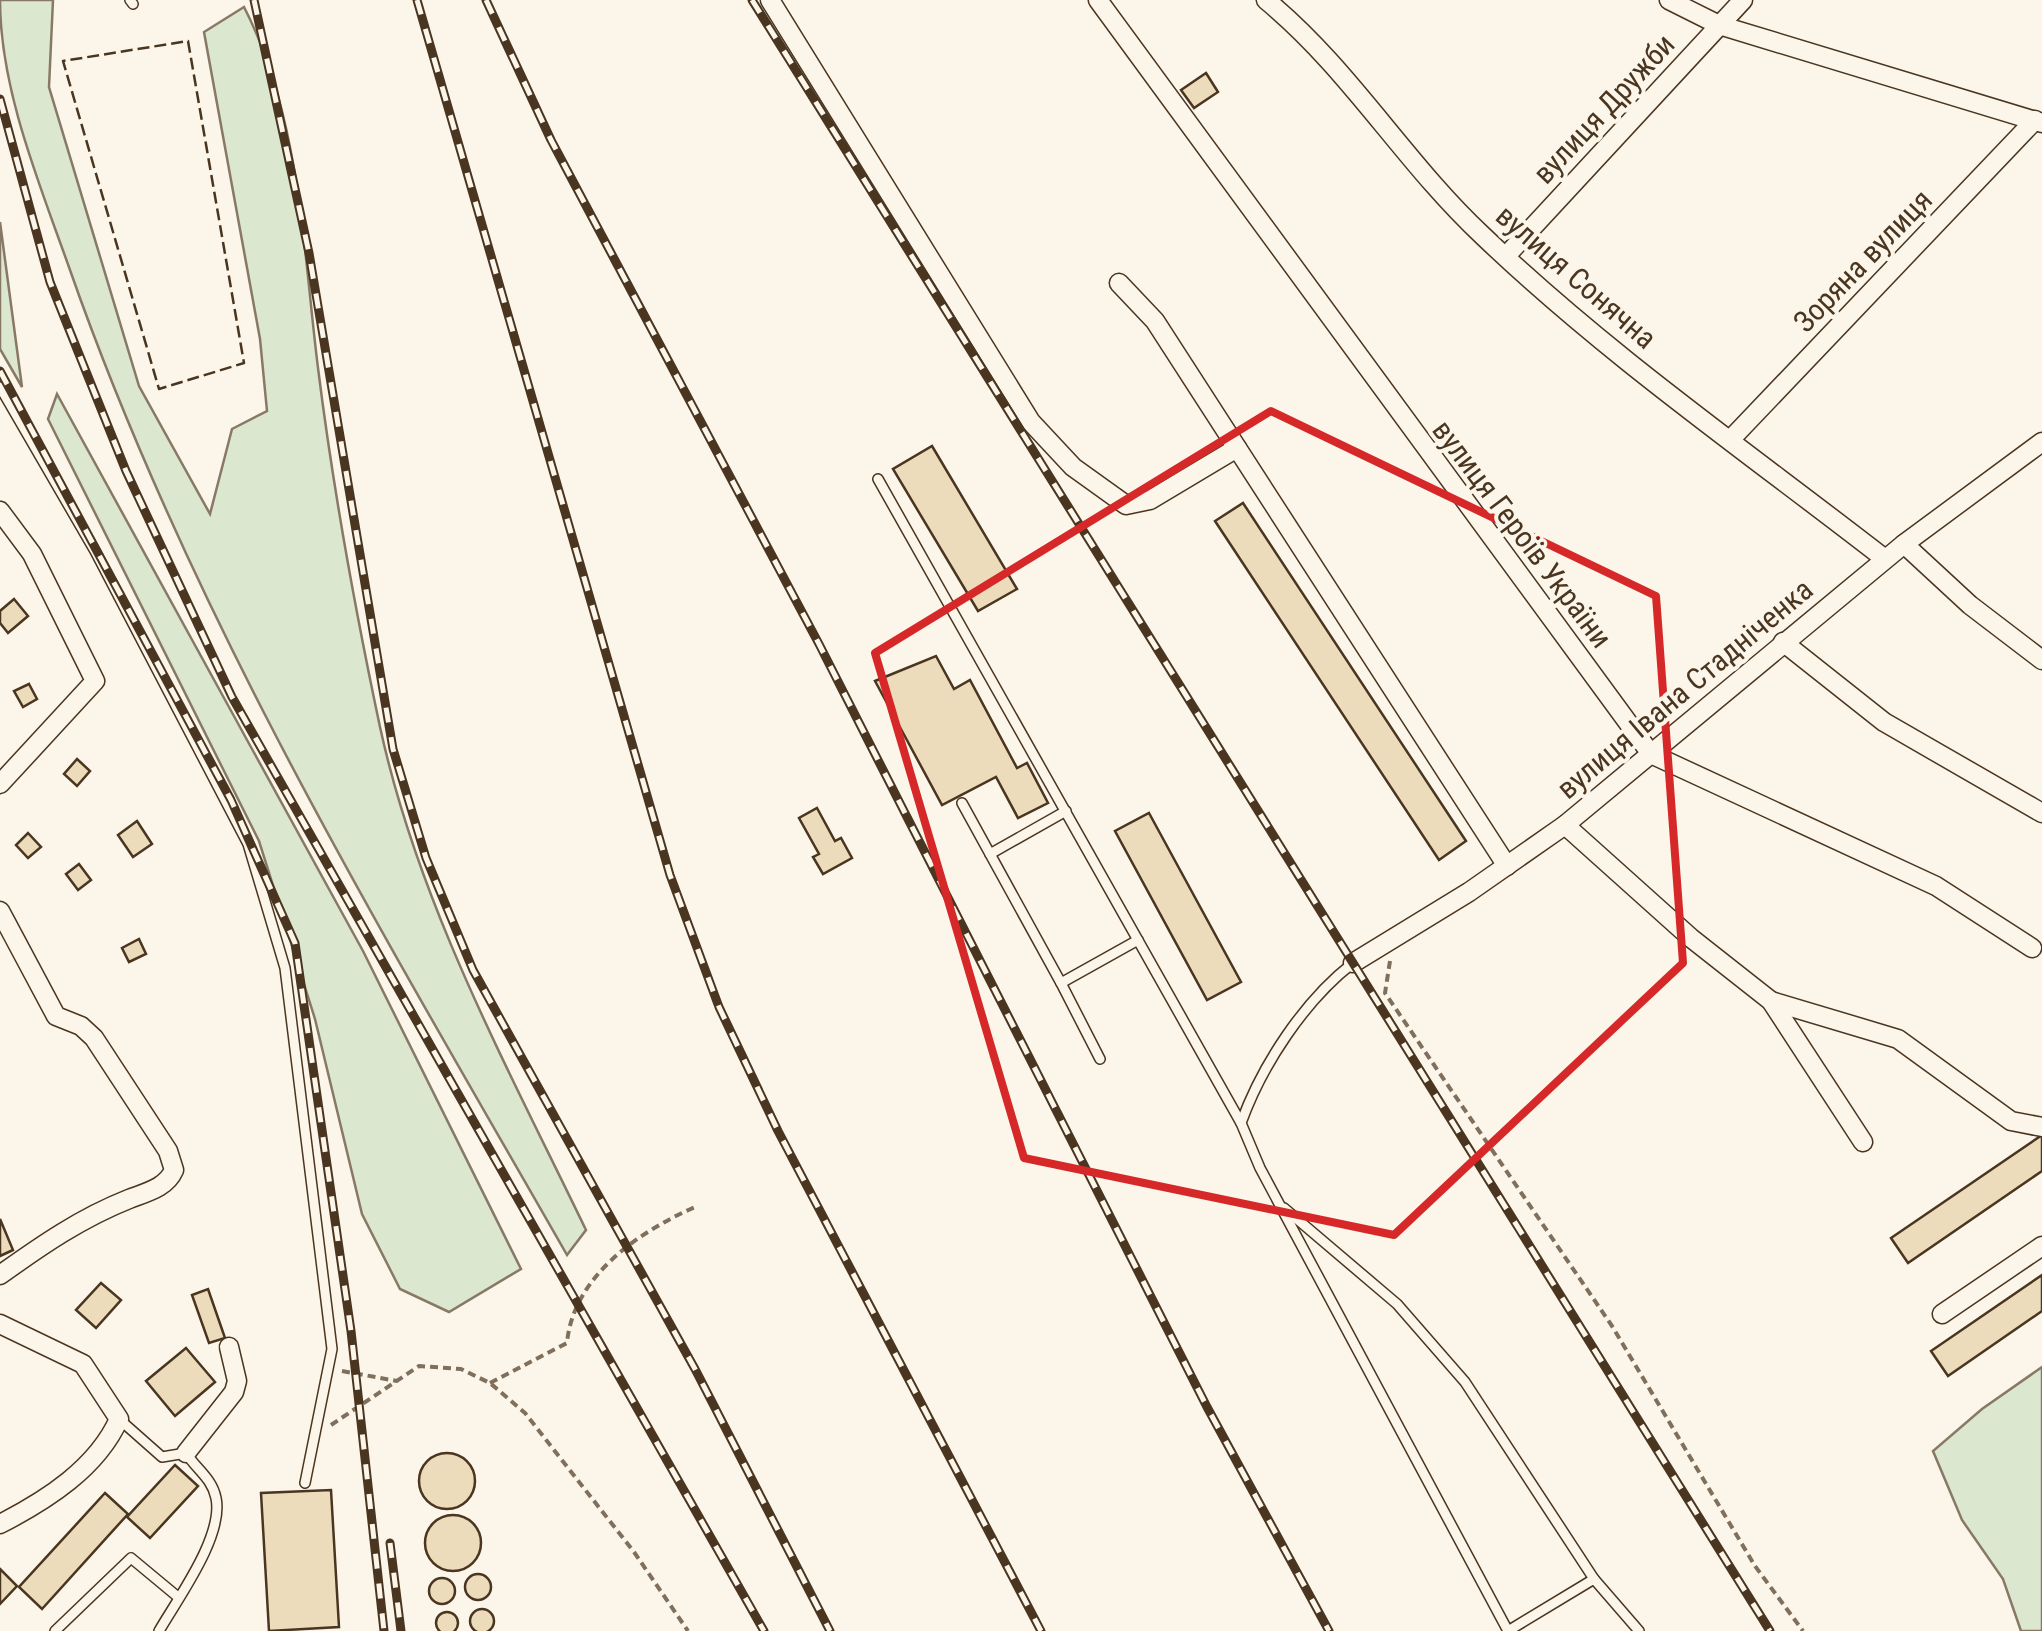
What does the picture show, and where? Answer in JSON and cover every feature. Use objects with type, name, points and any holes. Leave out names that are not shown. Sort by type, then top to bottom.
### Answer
[{"type":"street","points":[[770,0],[1031,422],[1072,466],[1126,506],[1150,500],[1237,448]]},
{"type":"street","name":"вулиця Героїв України","points":[[1098,0],[1652,754],[1936,886],[2032,948]]},
{"type":"street","name":"вулиця Сонячна","points":[[1266,0],[1310,36],[1480,234],[1885,560]]},
{"type":"street","points":[[1669,0],[1719,25],[2038,122]]},
{"type":"street","name":"вулиця Дружби","points":[[1506,256],[1743,0]]},
{"type":"street","name":"Зоряна вулиця","points":[[1731,439],[2038,122]]},
{"type":"street","points":[[1119,283],[1155,320],[1507,866]]},
{"type":"street","name":"вулиця Івана Стадніченка","points":[[1353,963],[1565,826],[1904,544],[2042,442]]},
{"type":"street","points":[[0,510],[32,554],[95,681],[0,784]]},
{"type":"street","points":[[1904,544],[1970,606],[2042,660]]},
{"type":"street","points":[[1783,642],[1884,722],[2042,813]]},
{"type":"street","points":[[1565,826],[1691,938],[1770,1001],[1863,1142]]},
{"type":"street","points":[[0,910],[56,1016],[81,1026],[94,1038],[168,1151],[174,1170],[170,1180],[82,1219],[0,1276]]},
{"type":"street","points":[[1770,1001],[1898,1039],[2011,1121],[2042,1127]]},
{"type":"street","points":[[1942,1314],[2042,1246]]},
{"type":"street","points":[[0,1324],[83,1364],[119,1418],[106,1448],[38,1505],[0,1524]]},
{"type":"street","points":[[186,1453],[234,1392],[237,1381],[229,1347]]},
{"type":"lane","points":[[0,387],[95,550],[248,844],[285,968],[332,1349],[305,1483]]},
{"type":"lane","points":[[878,480],[1241,1123],[1280,1206],[1508,1631],[1594,1579]]},
{"type":"lane","points":[[962,803],[1100,1058]]},
{"type":"lane","points":[[990,854],[1066,811]]},
{"type":"lane","points":[[1061,983],[1138,940]]},
{"type":"lane","points":[[1241,1123],[1256,1082],[1330,981],[1353,963]]},
{"type":"lane","points":[[1280,1206],[1397,1304],[1465,1382],[1594,1579],[1639,1631]]},
{"type":"lane","points":[[119,1418],[162,1458],[186,1453],[204,1472],[216,1496],[217,1526],[158,1631]]},
{"type":"lane","points":[[55,1631],[131,1558],[178,1597]]},
{"type":"path","points":[[1394,940],[1385,993],[1612,1326],[1755,1566],[1803,1631]]},
{"type":"path","points":[[490,1383],[567,1343],[578,1297],[657,1224],[695,1206]]},
{"type":"path","points":[[314,1436],[419,1366],[462,1370],[490,1383],[525,1413],[634,1552],[688,1631]]},
{"type":"path","points":[[328,1368],[397,1381]]},
{"type":"highlighted area","points":[[1271,411],[1656,596],[1683,963],[1394,1235],[1024,1158],[875,653]]},
{"type":"green space","points":[[0,0],[53,0],[49,87],[139,386],[210,514],[232,429],[267,411],[260,339],[204,32],[244,7],[263,49],[288,137],[296,183],[338,503],[380,727],[397,793],[441,922],[496,1046],[586,1230],[567,1255],[361,895],[233,651],[173,526],[119,399],[35,171],[14,103]]},
{"type":"green space","points":[[0,222],[22,387],[0,349]]},
{"type":"green space","points":[[57,394],[363,951],[521,1269],[449,1312],[400,1289],[362,1214],[315,1019],[259,841],[48,419]]},
{"type":"green space","points":[[2042,1367],[2042,1631],[2021,1631],[2003,1579],[1962,1520],[1933,1451],[1982,1409]]},
{"type":"building","points":[[1206,73],[1218,92],[1194,108],[1181,90]]},
{"type":"building","points":[[932,446],[1017,589],[978,611],[893,469]]},
{"type":"building","points":[[1243,503],[1466,841],[1439,860],[1215,521]]},
{"type":"building","points":[[14,599],[28,616],[8,633],[0,623],[0,611]]},
{"type":"building","points":[[936,656],[954,689],[970,680],[1017,768],[1027,763],[1048,803],[1018,818],[996,777],[942,805],[875,681]]},
{"type":"building","points":[[29,684],[37,699],[23,707],[14,691]]},
{"type":"building","points":[[77,759],[90,771],[77,786],[64,774]]},
{"type":"building","points":[[817,808],[835,841],[841,838],[852,858],[823,874],[813,857],[819,854],[799,818]]},
{"type":"building","points":[[1149,813],[1241,982],[1207,1000],[1115,831]]},
{"type":"building","points":[[137,821],[152,844],[133,857],[118,835]]},
{"type":"building","points":[[28,833],[41,847],[28,858],[16,845]]},
{"type":"building","points":[[79,864],[91,880],[78,890],[66,874]]},
{"type":"building","points":[[139,939],[146,954],[129,962],[122,948]]},
{"type":"building","points":[[2042,1135],[2042,1171],[1908,1263],[1891,1238]]},
{"type":"building","points":[[0,1219],[13,1250],[0,1256]]},
{"type":"building","points":[[2042,1275],[2042,1311],[1948,1376],[1931,1351]]},
{"type":"building","points":[[101,1283],[121,1300],[96,1328],[76,1310]]},
{"type":"building","points":[[208,1289],[225,1338],[209,1343],[192,1295]]},
{"type":"building","points":[[186,1348],[215,1382],[175,1416],[146,1381]]},
{"type":"building","points":[[447,1453],[467,1461],[475,1481],[467,1501],[447,1509],[427,1501],[419,1481],[427,1461]]},
{"type":"building","points":[[175,1465],[198,1486],[150,1538],[127,1517]]},
{"type":"building","points":[[331,1490],[339,1627],[269,1631],[261,1493]]},
{"type":"building","points":[[105,1493],[128,1514],[42,1609],[19,1587]]},
{"type":"building","points":[[453,1515],[473,1523],[481,1543],[473,1563],[453,1571],[433,1563],[425,1543],[433,1523]]},
{"type":"building","points":[[0,1569],[17,1586],[0,1604]]},
{"type":"building","points":[[478,1574],[487,1578],[491,1587],[487,1596],[478,1600],[469,1596],[465,1587],[469,1578]]},
{"type":"building","points":[[442,1578],[451,1582],[455,1591],[451,1600],[442,1604],[433,1600],[429,1591],[433,1582]]},
{"type":"building","points":[[482,1609],[491,1612],[491,1630],[482,1633],[473,1630],[470,1621],[473,1612]]},
{"type":"building","points":[[447,1612],[455,1615],[455,1631],[447,1634],[439,1631],[436,1623],[439,1615]]},
{"type":"railway","points":[[254,0],[309,253],[393,749],[426,858],[473,970],[695,1369],[830,1631]]},
{"type":"railway","points":[[417,0],[670,875],[719,1007],[778,1131],[1041,1631]]},
{"type":"railway","points":[[486,0],[551,140],[819,644],[1207,1407],[1329,1631]]},
{"type":"railway","points":[[752,0],[1770,1631]]},
{"type":"railway","points":[[0,99],[50,282],[126,471],[232,697],[764,1631]]},
{"type":"railway","points":[[0,371],[231,800],[295,943],[351,1331],[384,1631]]},
{"type":"railway","points":[[390,1543],[401,1631]]},
{"type":"fence","points":[[188,41],[244,363],[159,389],[63,61],[188,41]]}]
